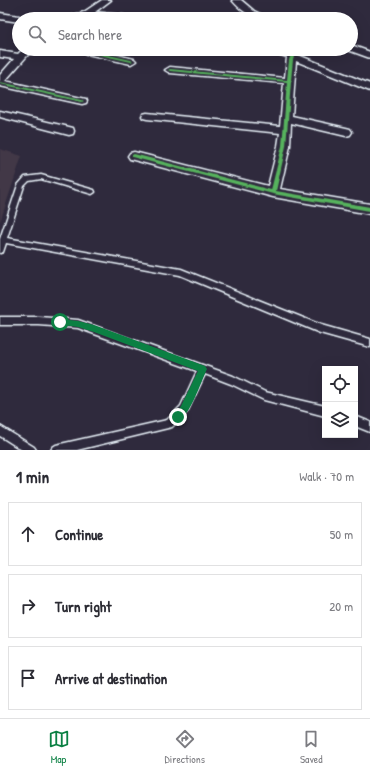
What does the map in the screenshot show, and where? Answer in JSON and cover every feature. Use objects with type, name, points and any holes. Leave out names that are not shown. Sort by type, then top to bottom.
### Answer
[{"type":"street","points":[[90,12],[107,0]]},
{"type":"street","points":[[236,0],[250,12]]},
{"type":"street","points":[[0,16],[12,18]]},
{"type":"street","points":[[358,51],[370,55]]},
{"type":"street","points":[[0,54],[12,56]]},
{"type":"street","points":[[13,56],[19,57],[0,82],[82,101]]},
{"type":"street","points":[[111,56],[131,60]]},
{"type":"street","points":[[273,192],[283,158],[293,56]]},
{"type":"street","points":[[302,56],[370,88]]},
{"type":"street","points":[[170,70],[290,81]]},
{"type":"street","points":[[0,114],[69,131]]},
{"type":"street","points":[[147,116],[285,130]]},
{"type":"street","points":[[286,118],[346,132]]},
{"type":"street","points":[[134,156],[273,192],[370,209]]},
{"type":"lane","points":[[0,250],[20,185],[27,179],[41,177],[92,192]]},
{"type":"lane","points":[[3,240],[180,272],[320,329],[370,343]]},
{"type":"lane","points":[[0,321],[39,321],[78,324],[233,380],[264,396],[322,410]]},
{"type":"lane","points":[[56,450],[169,424],[184,409],[203,369]]},
{"type":"lane","points":[[358,422],[370,427]]},
{"type":"lane","points":[[0,431],[31,450]]},
{"type":"shaded area","points":[[0,149],[22,156],[0,222]]},
{"type":"cycle path","points":[[108,56],[131,61]]},
{"type":"cycle path","points":[[273,192],[284,146],[292,56]]},
{"type":"cycle path","points":[[170,70],[290,81]]},
{"type":"cycle path","points":[[0,83],[82,101]]},
{"type":"cycle path","points":[[134,156],[273,192],[370,209]]},
{"type":"route","points":[[60,322],[78,324],[94,329],[203,369],[192,394],[178,417]]}]
